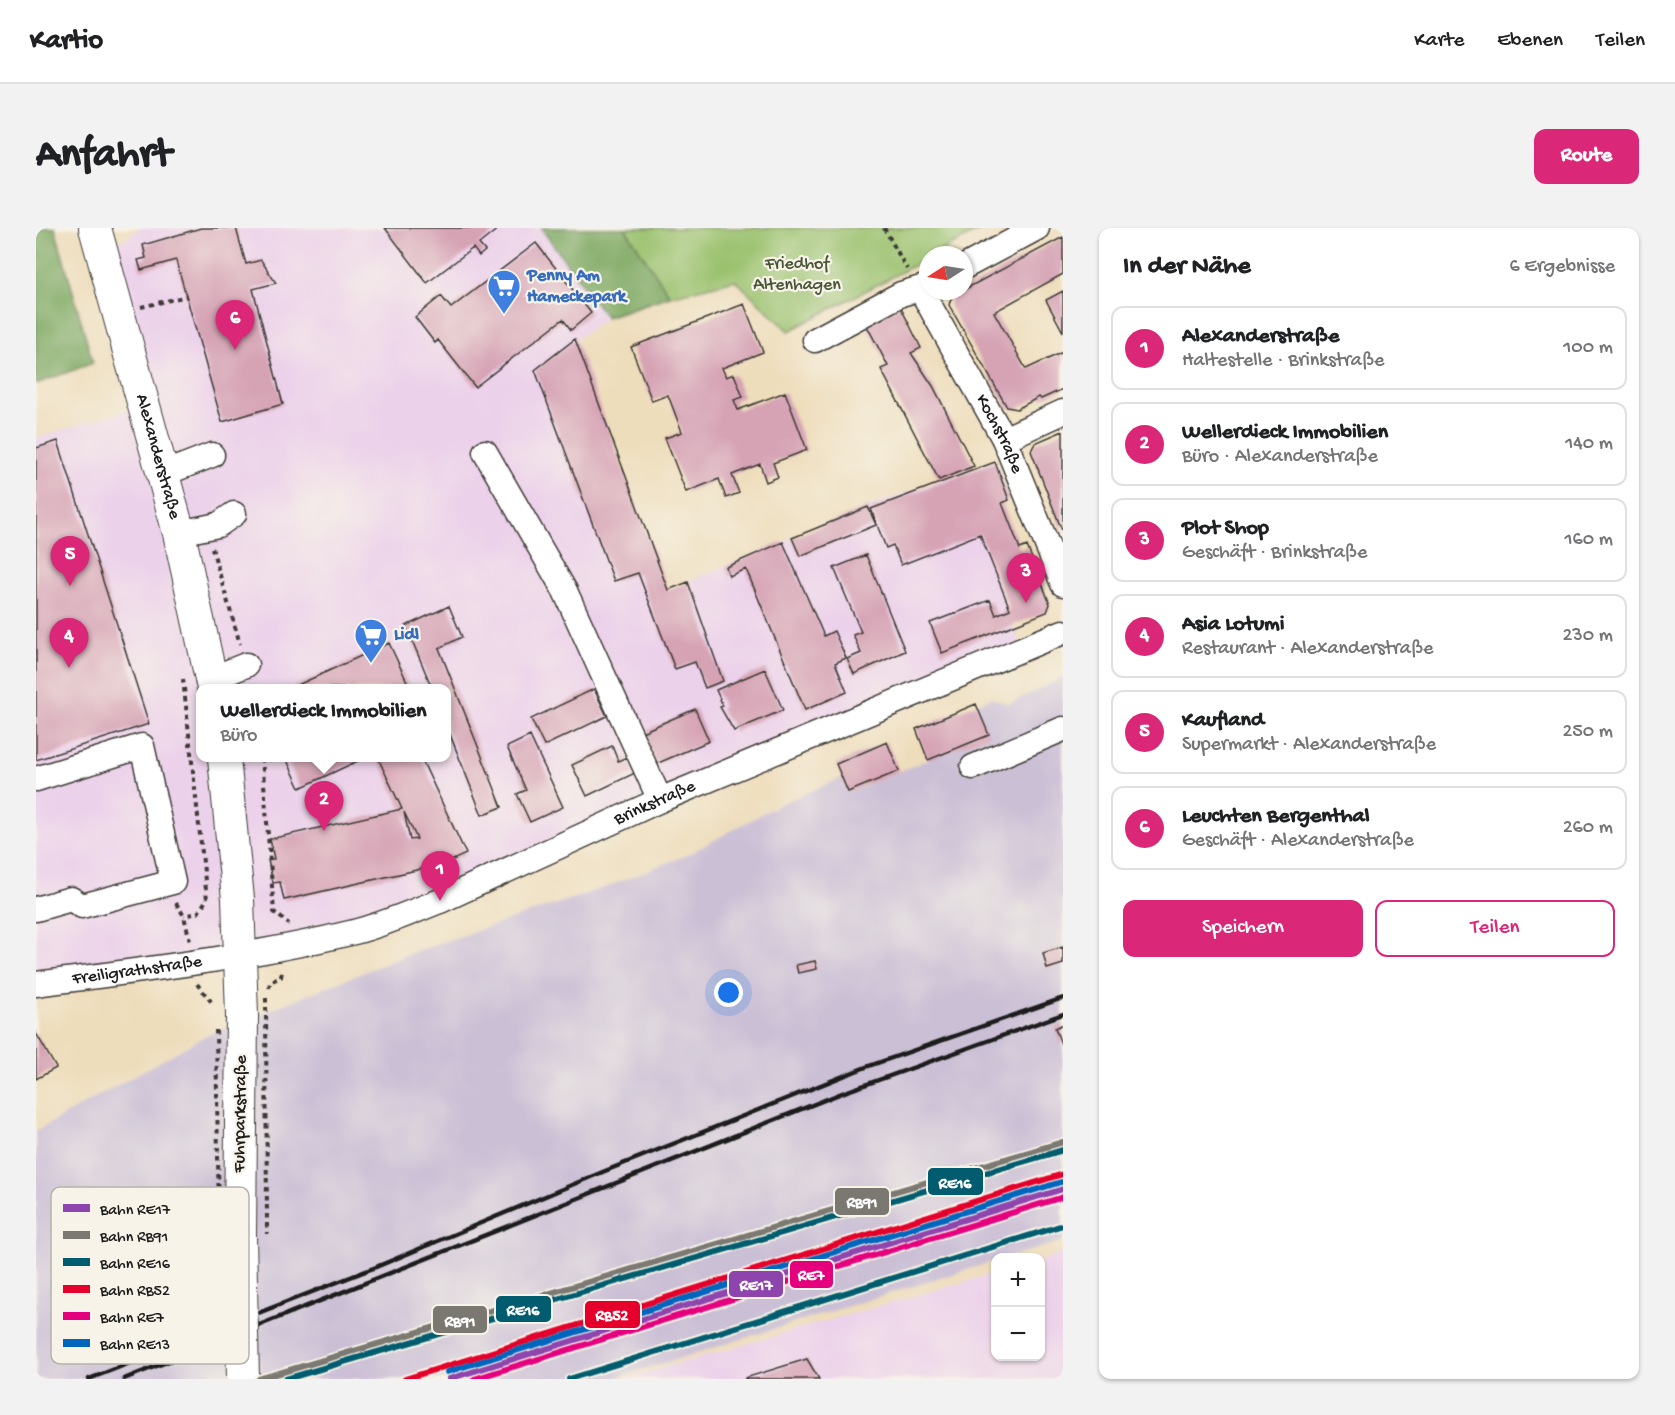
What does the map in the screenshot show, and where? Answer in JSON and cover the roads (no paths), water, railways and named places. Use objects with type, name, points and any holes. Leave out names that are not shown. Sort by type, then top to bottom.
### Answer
[{"type":"main road","name":"Alexanderstraße","points":[[94,228],[179,533],[202,680]]},
{"type":"main road","points":[[224,762],[238,899],[239,956]]},
{"type":"main road","name":"Fuhrparkstraße","points":[[238,1187],[230,1011],[239,956]]},
{"type":"main road","name":"Fuhrparkstraße","points":[[243,1364],[243,1379]]},
{"type":"street","points":[[973,262],[1037,228]]},
{"type":"street","points":[[815,340],[901,294],[919,289]]},
{"type":"street","name":"Kochstraße","points":[[930,300],[1004,439],[1063,584]]},
{"type":"street","points":[[1004,439],[1063,412]]},
{"type":"street","points":[[485,453],[565,591],[660,800]]},
{"type":"street","points":[[163,474],[212,455]]},
{"type":"street","points":[[179,533],[218,525],[234,514]]},
{"type":"street","name":"Brinkstraße","points":[[239,956],[352,933],[440,901],[660,800],[1063,632]]},
{"type":"street","points":[[202,680],[246,665]]},
{"type":"street","points":[[972,767],[1063,729]]},
{"type":"street","points":[[36,779],[142,746],[173,882],[82,906],[71,899],[36,909]]},
{"type":"street","name":"Freiligrathstraße","points":[[36,984],[239,956]]},
{"type":"railway","points":[[249,1317],[866,1067],[1063,998]]},
{"type":"railway","points":[[249,1329],[842,1093],[1063,1014]]},
{"type":"railway","points":[[89,1379],[127,1364]]},
{"type":"railway","points":[[124,1379],[162,1364]]},
{"type":"rail line","name":"RB91","points":[[259,1379],[1063,1142]]},
{"type":"rail line","name":"RE16","points":[[286,1379],[1063,1150]]},
{"type":"rail line","name":"RB52","points":[[405,1379],[1063,1174]]},
{"type":"rail line","name":"RE13","points":[[447,1372],[1061,1182]]},
{"type":"rail line","name":"RE17","points":[[449,1379],[1063,1189]]},
{"type":"rail line","name":"RE7","points":[[474,1379],[1063,1197]]},
{"type":"rail line","name":"RE16","points":[[569,1379],[1063,1225]]},
{"type":"place","name":"Penny Am Hameckepark","points":[[504,315]]},
{"type":"place","name":"Leuchten Bergenthal","points":[[235,350]]},
{"type":"place","name":"Kaufland","points":[[70,586]]},
{"type":"place","name":"Plot Shop","points":[[1026,603]]},
{"type":"place","name":"Lidl","points":[[371,664]]},
{"type":"place","name":"Asia Lotumi","points":[[69,668]]},
{"type":"place","name":"Wellerdieck Immobilien","points":[[324,831]]},
{"type":"place","name":"Alexanderstraße","points":[[440,901]]},
{"type":"park label","name":"Friedhof Altenhagen","points":[[797,274]]}]
